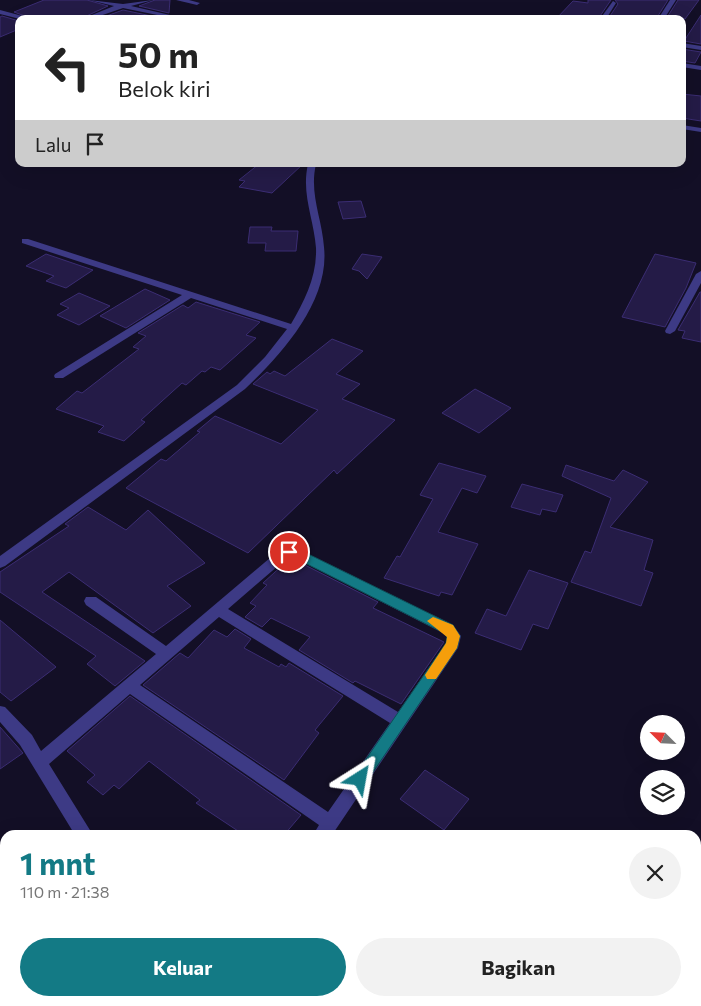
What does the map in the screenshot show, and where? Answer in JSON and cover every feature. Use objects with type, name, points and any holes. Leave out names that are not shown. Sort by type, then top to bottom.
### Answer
[{"type":"street","points":[[92,0],[167,15]]},
{"type":"street","points":[[96,15],[122,6],[150,0]]},
{"type":"street","points":[[179,0],[197,3]]},
{"type":"street","points":[[663,15],[673,0]]},
{"type":"street","points":[[606,15],[613,3]]},
{"type":"street","points":[[1,13],[15,16]]},
{"type":"street","points":[[686,46],[701,48]]},
{"type":"street","points":[[686,66],[701,68]]},
{"type":"street","points":[[686,128],[701,130]]},
{"type":"street","points":[[0,563],[241,387],[264,368],[294,328],[310,297],[319,269],[321,251],[309,183],[312,167]]},
{"type":"street","points":[[25,241],[294,328]]},
{"type":"street","points":[[670,331],[701,274]]},
{"type":"street","points":[[59,376],[190,294]]},
{"type":"street","points":[[39,763],[282,555],[289,552],[448,629],[454,636],[453,644],[326,829],[130,686]]},
{"type":"street","points":[[91,601],[167,654]]},
{"type":"street","points":[[218,610],[400,721]]},
{"type":"street","points":[[0,712],[26,740],[81,830]]},
{"type":"building","points":[[44,0],[87,0],[108,6],[89,15],[22,15],[14,12]]},
{"type":"building","points":[[155,0],[170,0],[169,13],[139,6]]},
{"type":"building","points":[[588,0],[611,0],[601,15],[560,15],[573,1],[588,3]]},
{"type":"building","points":[[615,0],[668,0],[659,15],[611,15],[618,4]]},
{"type":"building","points":[[678,0],[699,0],[686,18],[686,15],[669,15]]},
{"type":"building","points":[[123,10],[147,15],[109,15]]},
{"type":"building","points":[[701,15],[701,44],[686,41],[686,38]]},
{"type":"building","points":[[0,17],[15,20],[15,31],[0,37]]},
{"type":"building","points":[[686,50],[701,52],[695,63],[686,62]]},
{"type":"building","points":[[686,94],[701,96],[701,121],[686,119]]},
{"type":"building","points":[[255,167],[300,167],[272,193],[239,187],[245,181],[239,180]]},
{"type":"building","points":[[361,201],[366,217],[343,219],[338,202]]},
{"type":"building","points":[[250,227],[272,227],[271,231],[298,231],[296,251],[265,251],[266,243],[248,243]]},
{"type":"building","points":[[46,254],[93,270],[66,288],[46,281],[54,276],[26,266]]},
{"type":"building","points":[[362,254],[382,257],[367,279],[359,271],[352,269]]},
{"type":"building","points":[[655,254],[696,263],[686,288],[665,327],[622,317]]},
{"type":"building","points":[[145,289],[170,300],[126,328],[100,316]]},
{"type":"building","points":[[700,292],[701,342],[682,338],[685,331],[678,330]]},
{"type":"building","points":[[79,293],[110,306],[79,325],[57,315],[69,308],[60,304]]},
{"type":"building","points":[[196,302],[260,322],[246,335],[256,338],[220,370],[211,367],[205,372],[202,371],[186,385],[182,383],[141,420],[145,422],[124,441],[98,432],[104,426],[56,409],[77,391],[82,393],[139,349],[133,347],[146,336],[138,333],[183,305],[188,308]]},
{"type":"building","points":[[332,339],[363,351],[336,374],[360,384],[342,399],[395,420],[337,474],[334,470],[248,553],[126,488],[161,459],[166,461],[200,432],[197,431],[215,416],[281,444],[318,410],[253,384],[267,372],[270,374],[274,371],[285,376]]},
{"type":"building","points":[[475,389],[511,408],[479,433],[442,413]]},
{"type":"building","points":[[439,463],[486,476],[477,493],[462,488],[438,532],[478,544],[452,595],[441,592],[439,596],[384,578],[397,556],[400,557],[433,499],[420,495]]},
{"type":"building","points":[[566,465],[614,481],[623,470],[648,482],[610,527],[653,540],[644,570],[653,573],[641,606],[571,582],[585,551],[591,553],[611,498],[562,476]]},
{"type":"building","points":[[522,484],[563,495],[556,512],[542,509],[540,515],[511,507]]},
{"type":"building","points":[[88,507],[126,530],[148,510],[205,563],[167,586],[191,606],[153,633],[69,572],[42,592],[145,661],[115,686],[87,664],[96,656],[0,592],[0,572],[69,526],[65,524]]},
{"type":"building","points":[[295,560],[378,602],[373,608],[444,642],[401,704],[355,681],[353,683],[299,650],[310,637],[271,618],[262,627],[245,617],[256,606],[250,603],[267,585],[263,583],[287,561]]},
{"type":"building","points":[[529,570],[568,583],[548,629],[533,624],[521,650],[475,633],[487,609],[506,616]]},
{"type":"building","points":[[0,620],[56,667],[11,701],[0,692]]},
{"type":"building","points":[[235,629],[251,639],[244,648],[279,667],[281,664],[286,667],[289,663],[343,696],[315,730],[319,733],[284,780],[143,685],[180,653],[188,658],[214,630],[227,637]]},
{"type":"building","points":[[130,696],[301,815],[288,830],[236,830],[196,803],[200,800],[149,761],[119,789],[114,785],[103,795],[87,782],[95,775],[67,751]]},
{"type":"building","points":[[0,727],[23,753],[0,769]]},
{"type":"building","points":[[425,770],[469,799],[444,830],[400,799]]},
{"type":"slow traffic","points":[[432,675],[453,644],[454,636],[448,629],[433,621]]},
{"type":"route","points":[[289,552],[448,629],[454,636],[453,644],[360,779]]}]
